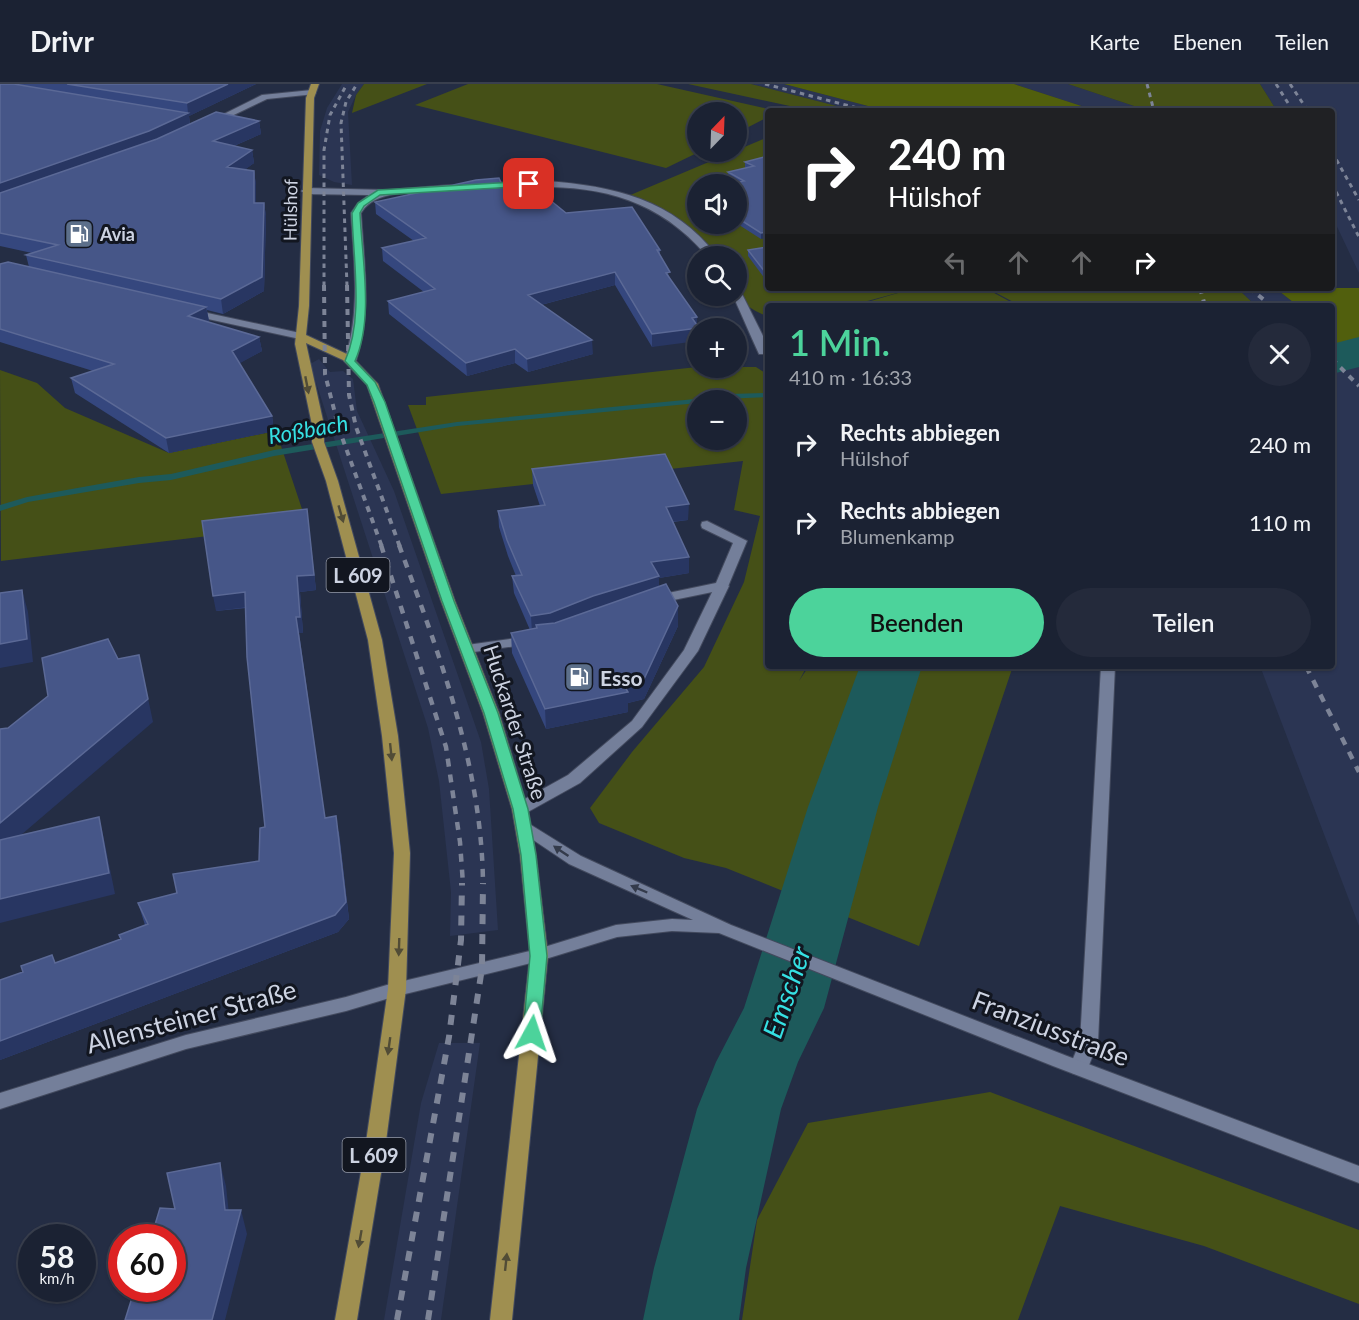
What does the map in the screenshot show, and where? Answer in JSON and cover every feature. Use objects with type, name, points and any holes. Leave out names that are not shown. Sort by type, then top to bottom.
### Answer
[{"type":"main road","name":"Hülshof","points":[[300,336],[304,306],[309,119],[314,88]]},
{"type":"main road","name":"Huckarder Straße","points":[[300,336],[350,361],[372,384],[491,713],[522,817],[539,956],[501,1320]]},
{"type":"main road","name":"L 609","points":[[300,336],[323,459],[370,618],[390,736],[402,853],[397,988],[375,1149],[346,1320]]},
{"type":"street","points":[[202,125],[265,97],[314,88]]},
{"type":"street","points":[[467,187],[549,184],[628,196],[656,207],[678,220],[704,246]]},
{"type":"street","points":[[306,191],[378,193],[455,188]]},
{"type":"street","points":[[350,361],[356,349],[361,322],[356,213],[361,205],[378,193]]},
{"type":"street","points":[[743,306],[763,352]]},
{"type":"street","name":"Huckarder Straße","points":[[172,308],[300,336]]},
{"type":"street","points":[[754,328],[765,327]]},
{"type":"street","points":[[522,817],[574,779],[637,724],[691,651],[722,586],[740,541],[707,525]]},
{"type":"street","points":[[643,603],[722,586]]},
{"type":"street","points":[[467,650],[544,638]]},
{"type":"street","points":[[1079,1068],[1089,1042],[1108,669]]},
{"type":"street","name":"Franziusstraße","points":[[522,817],[575,860],[725,929],[1359,1175]]},
{"type":"street","name":"Franziusstraße","points":[[397,988],[539,956],[610,933],[645,926],[672,925],[725,929]]},
{"type":"street","name":"Allensteiner Straße","points":[[0,1101],[186,1042],[346,1004],[397,988]]},
{"type":"shaded area","points":[[342,84],[364,84],[348,112],[352,185],[334,182],[319,175],[320,131],[327,108]]},
{"type":"shaded area","points":[[751,84],[784,84],[876,108],[844,108]]},
{"type":"shaded area","points":[[1014,84],[1068,84],[1137,107],[1088,108]]},
{"type":"shaded area","points":[[1260,84],[1359,84],[1359,273],[1335,222],[1335,108],[1275,108]]},
{"type":"shaded area","points":[[1240,291],[1279,291],[1294,303],[1253,303]]},
{"type":"shaded area","points":[[319,359],[330,372],[343,371],[353,379],[357,411],[394,491],[481,742],[489,789],[498,930],[450,936],[451,892],[439,781],[428,728],[310,364]]},
{"type":"shaded area","points":[[1359,363],[1359,926],[1261,669],[1335,669],[1335,369]]},
{"type":"shaded area","points":[[439,1043],[480,1043],[441,1320],[384,1320],[421,1103]]},
{"type":"green space","points":[[364,84],[427,84],[352,113],[356,95]]},
{"type":"green space","points":[[468,84],[657,84],[738,102],[687,102],[687,158],[666,168],[415,105]]},
{"type":"green space","points":[[688,84],[751,84],[844,108],[799,108]]},
{"type":"green space","points":[[784,84],[1014,84],[1088,108],[876,108]]},
{"type":"green space","points":[[1068,84],[1260,84],[1275,108],[1144,108]]},
{"type":"green space","points":[[747,104],[765,108],[765,119],[747,128]]},
{"type":"green space","points":[[765,138],[765,291],[904,291],[860,303],[765,303],[765,316],[747,305],[747,246],[703,246],[691,234],[747,234],[747,174],[687,174],[687,230],[678,220],[628,196],[709,162],[747,162],[747,146]]},
{"type":"green space","points":[[1335,288],[1359,288],[1359,346],[1335,352],[1335,303],[1294,303],[1279,291],[1335,291]]},
{"type":"green space","points":[[905,291],[990,291],[1012,303],[864,303]]},
{"type":"green space","points":[[993,291],[1240,291],[1253,303],[1015,303]]},
{"type":"green space","points":[[747,367],[756,367],[765,373],[765,669],[805,669],[799,681],[807,669],[1012,669],[919,946],[726,868],[684,858],[599,823],[590,808],[632,752],[704,667],[744,582],[760,516],[734,510],[743,461],[441,494],[408,405],[426,405],[426,397],[687,368],[687,378],[747,378]]},
{"type":"green space","points":[[0,370],[37,383],[65,408],[169,453],[276,431],[307,524],[1,561]]},
{"type":"green space","points":[[990,1092],[1359,1230],[1359,1304],[1204,1246],[1060,1206],[1018,1320],[742,1320],[757,1220],[808,1123]]},
{"type":"building","points":[[0,84],[14,84],[188,113],[149,131],[0,183]]},
{"type":"building","points":[[67,84],[228,84],[187,103]]},
{"type":"building","points":[[216,112],[259,121],[213,141],[252,150],[227,167],[254,171],[254,203],[264,203],[262,277],[221,299],[26,255],[58,245],[0,233],[0,193],[157,139]]},
{"type":"building","points":[[765,157],[765,232],[761,233],[747,224],[747,174],[728,172],[754,166],[745,162]]},
{"type":"building","points":[[499,178],[503,187],[529,183],[566,213],[632,207],[660,250],[657,250],[670,272],[666,273],[687,306],[697,317],[687,318],[687,330],[652,334],[615,272],[528,295],[592,340],[527,359],[515,349],[466,363],[388,301],[435,289],[382,248],[426,238],[375,202],[476,180]]},
{"type":"building","points":[[765,247],[765,272],[748,250]]},
{"type":"building","points":[[8,262],[206,307],[188,316],[259,337],[232,351],[272,416],[166,438],[71,378],[114,364],[0,329],[0,264]]},
{"type":"building","points":[[665,454],[689,504],[666,507],[689,557],[651,562],[659,576],[593,596],[550,613],[531,616],[512,576],[522,575],[498,511],[545,505],[532,469]]},
{"type":"building","points":[[307,509],[314,575],[297,576],[300,617],[296,617],[325,818],[336,816],[346,902],[335,915],[0,1041],[0,980],[23,972],[21,966],[52,955],[55,963],[121,939],[119,935],[148,924],[138,903],[177,893],[173,874],[259,861],[260,828],[265,827],[247,657],[245,592],[213,596],[202,521]]},
{"type":"building","points":[[666,584],[678,606],[644,679],[623,684],[628,692],[545,709],[511,633],[537,628],[536,625],[555,623]]},
{"type":"building","points":[[22,590],[27,639],[0,644],[0,593]]},
{"type":"building","points":[[108,639],[118,659],[139,655],[148,699],[0,823],[0,729],[8,728],[48,696],[42,658]]},
{"type":"building","points":[[99,817],[109,873],[0,899],[0,840]]},
{"type":"building","points":[[220,1163],[225,1210],[241,1210],[212,1320],[125,1320],[131,1302],[186,1302],[186,1224],[155,1224],[160,1208],[175,1209],[167,1173]]},
{"type":"waterway","name":"Emscher","points":[[1335,359],[1359,351]]},
{"type":"waterway","name":"Roßbach","points":[[747,396],[765,395]]},
{"type":"waterway","name":"Roßbach","points":[[0,508],[27,500],[139,480],[171,477],[274,453],[457,424],[687,402]]},
{"type":"waterway","name":"Emscher","points":[[691,1320],[700,1268],[739,1109],[757,1062],[784,1008],[843,807],[890,669]]},
{"type":"railway","points":[[324,285],[324,150],[330,115],[347,84]]},
{"type":"railway","points":[[347,286],[341,123],[346,102],[357,84]]},
{"type":"railway","points":[[765,84],[857,108]]},
{"type":"railway","points":[[1147,84],[1153,108]]},
{"type":"railway","points":[[1276,84],[1291,108]]},
{"type":"railway","points":[[1290,84],[1306,108]]},
{"type":"railway","points":[[1335,157],[1359,200]]},
{"type":"railway","points":[[1335,190],[1359,237]]},
{"type":"railway","points":[[324,285],[325,374],[339,429],[382,547]]},
{"type":"railway","points":[[347,285],[349,395],[356,427],[400,547]]},
{"type":"railway","points":[[1201,291],[1204,303]]},
{"type":"railway","points":[[1253,291],[1268,303]]},
{"type":"railway","points":[[1335,362],[1359,386]]},
{"type":"railway","points":[[381,545],[446,747],[460,842],[463,884]]},
{"type":"railway","points":[[399,545],[443,669],[467,754],[481,840],[483,884]]},
{"type":"railway","points":[[1308,669],[1359,772]]},
{"type":"railway","points":[[397,1320],[449,1037],[461,940],[462,883]]},
{"type":"railway","points":[[428,1320],[482,968],[483,884]]},
{"type":"place","name":"Avia","points":[[79,234]]},
{"type":"place","name":"Esso","points":[[579,677]]},
{"type":"route","points":[[529,184],[378,193],[361,205],[356,213],[361,322],[356,349],[350,361],[372,384],[380,402],[448,601],[491,713],[520,809],[528,855],[539,956],[532,1033]]}]
